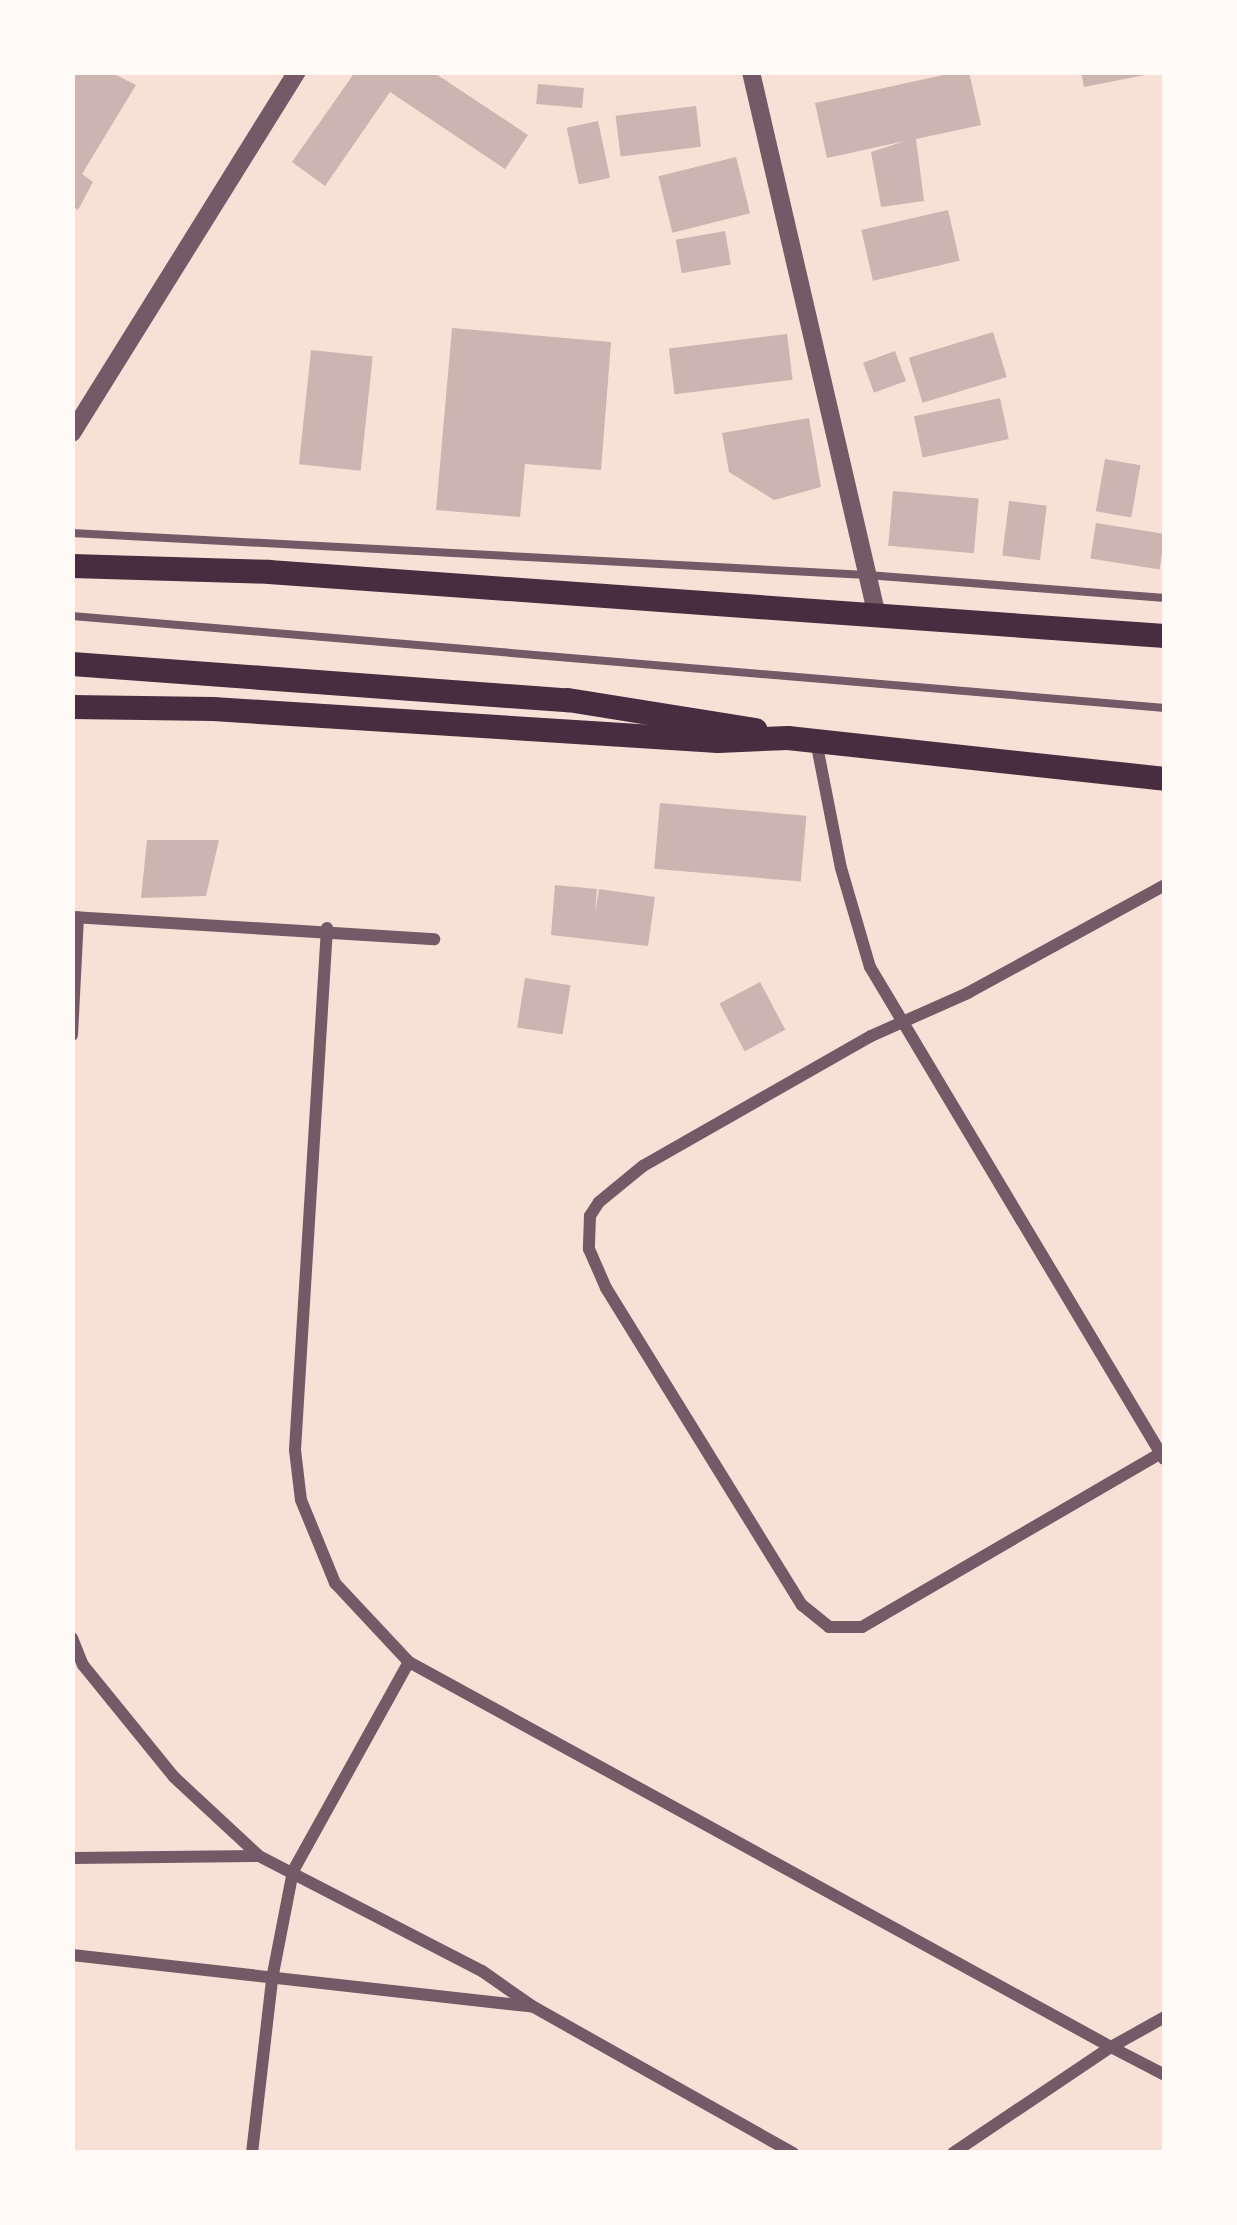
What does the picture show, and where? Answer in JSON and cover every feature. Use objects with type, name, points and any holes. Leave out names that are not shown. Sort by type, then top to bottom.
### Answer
[{"type":"highway","points":[[72,566],[269,572],[1165,636]]},
{"type":"highway","points":[[72,664],[568,700],[676,714],[816,742],[1165,779]]},
{"type":"highway","points":[[72,707],[214,709],[718,741],[788,738]]},
{"type":"street","points":[[72,433],[298,72]]},
{"type":"street","points":[[751,72],[877,616]]},
{"type":"street","points":[[816,742],[859,940],[904,1022],[1164,1455],[862,1627],[829,1627],[802,1605],[606,1288],[590,1250],[590,1216],[599,1202],[644,1166],[904,1022],[968,993],[1165,885]]},
{"type":"street","points":[[72,1035],[75,917],[327,928],[434,939]]},
{"type":"street","points":[[327,928],[310,1261],[295,1398],[297,1467],[306,1516],[335,1583],[409,1662],[1165,2075]]},
{"type":"street","points":[[72,1637],[83,1665],[173,1777],[259,1856],[482,1971],[532,2006],[793,2153]]},
{"type":"street","points":[[252,2153],[272,1978],[293,1871],[409,1662]]},
{"type":"street","points":[[72,1858],[259,1856]]},
{"type":"street","points":[[72,1955],[170,1962],[532,2006]]},
{"type":"street","points":[[953,2153],[1111,2047],[1165,2017]]},
{"type":"lane","points":[[72,533],[867,575],[1165,598]]},
{"type":"lane","points":[[72,616],[1165,708]]},
{"type":"building","points":[[72,72],[110,72],[136,85],[82,174],[93,182],[78,210],[72,206]]},
{"type":"building","points":[[355,72],[433,72],[528,135],[505,169],[390,92],[325,186],[292,162]]},
{"type":"building","points":[[969,72],[981,125],[916,139],[924,201],[881,207],[871,152],[905,141],[827,158],[815,103]]},
{"type":"building","points":[[1081,72],[1150,72],[1150,74],[1084,87]]},
{"type":"building","points":[[538,84],[584,88],[582,108],[536,104]]},
{"type":"building","points":[[696,106],[701,147],[621,157],[616,116]]},
{"type":"building","points":[[598,121],[610,178],[579,184],[567,128]]},
{"type":"building","points":[[736,157],[750,213],[672,233],[658,176]]},
{"type":"building","points":[[948,210],[960,261],[873,281],[861,230]]},
{"type":"building","points":[[725,231],[731,264],[682,273],[676,240]]},
{"type":"building","points":[[452,328],[611,342],[601,470],[525,464],[520,517],[436,510]]},
{"type":"building","points":[[993,332],[1007,377],[923,403],[909,358]]},
{"type":"building","points":[[787,334],[793,380],[674,394],[669,349]]},
{"type":"building","points":[[311,350],[373,356],[361,471],[299,464]]},
{"type":"building","points":[[895,351],[906,381],[874,393],[863,363]]},
{"type":"building","points":[[1000,398],[1009,439],[923,457],[914,416]]},
{"type":"building","points":[[809,418],[821,487],[774,500],[729,472],[722,433]]},
{"type":"building","points":[[1105,459],[1140,465],[1131,517],[1096,511]]},
{"type":"building","points":[[893,491],[979,498],[974,553],[888,546]]},
{"type":"building","points":[[1009,501],[1047,506],[1040,560],[1002,556]]},
{"type":"building","points":[[1096,523],[1165,534],[1160,570],[1090,559]]},
{"type":"building","points":[[660,803],[806,816],[801,882],[654,869]]},
{"type":"building","points":[[147,840],[219,840],[206,896],[141,898]]},
{"type":"building","points":[[555,885],[597,889],[595,914],[599,889],[655,897],[648,946],[551,935]]},
{"type":"building","points":[[525,978],[570,985],[563,1035],[517,1027]]},
{"type":"building","points":[[760,982],[785,1030],[745,1051],[719,1004]]}]
